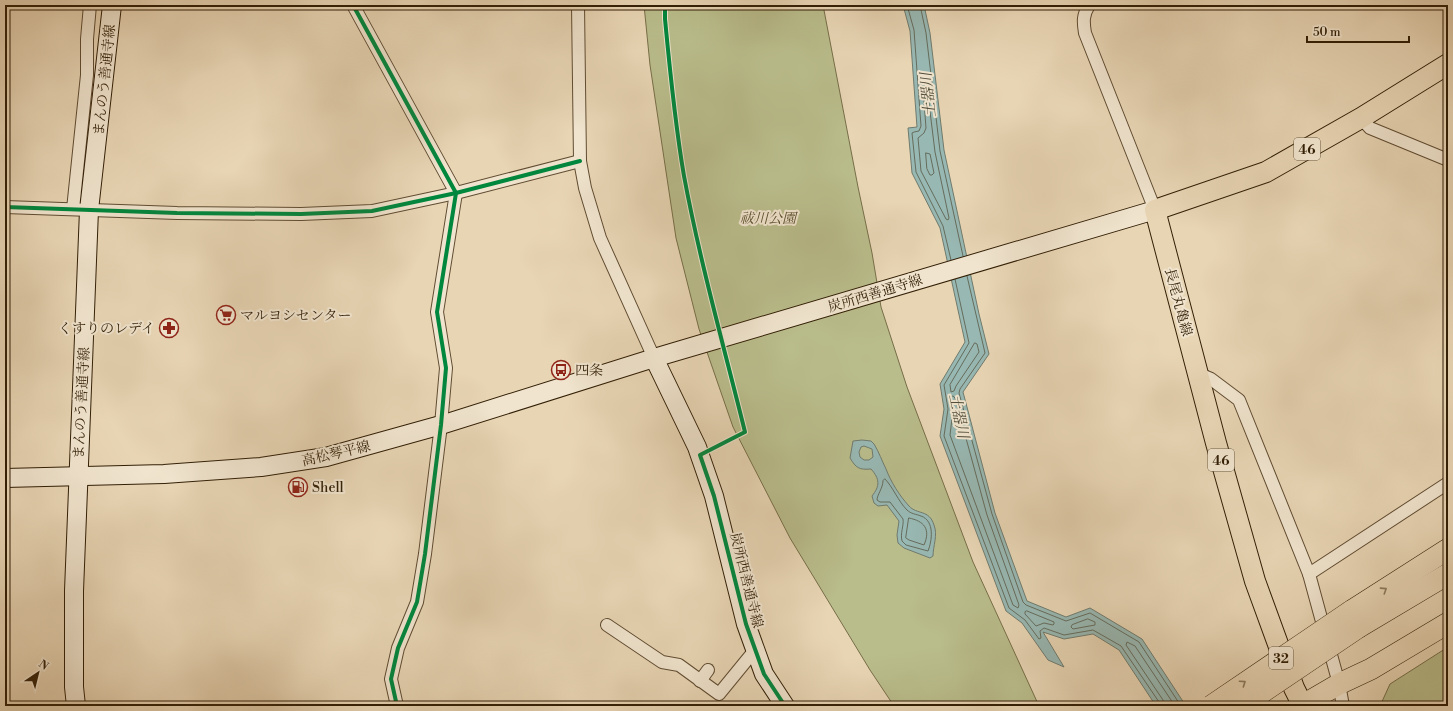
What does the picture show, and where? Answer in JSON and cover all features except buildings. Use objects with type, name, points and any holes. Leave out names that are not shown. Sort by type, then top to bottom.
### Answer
[{"type":"highway","name":"32","points":[[1242,706],[1448,549]]},
{"type":"highway","name":"32","points":[[1211,706],[1355,619],[1448,574]]},
{"type":"highway","points":[[1303,706],[1339,684],[1371,669],[1448,623]]},
{"type":"main road","name":"まんのう善通寺線","points":[[76,706],[74,687],[73,616],[78,521],[81,209],[106,68],[112,5]]},
{"type":"main road","name":"46","points":[[1155,210],[1266,172],[1362,118],[1448,64]]},
{"type":"main road","name":"炭所西善通寺線","points":[[785,706],[764,674],[746,624],[714,496],[697,447],[654,358],[712,342],[1136,214],[1155,210]]},
{"type":"main road","name":"長尾丸亀線","points":[[1155,210],[1197,373],[1255,581],[1294,688],[1303,706]]},
{"type":"main road","name":"高松琴平線","points":[[5,478],[164,474],[295,463],[334,455],[441,426],[654,358]]},
{"type":"street","points":[[81,209],[87,39],[90,5]]},
{"type":"street","points":[[353,5],[456,193],[436,312],[446,368],[441,426],[425,554],[417,602],[398,648],[391,679],[397,706]]},
{"type":"street","points":[[578,5],[580,161],[585,188],[600,238],[654,358]]},
{"type":"street","points":[[1089,5],[1084,13],[1083,21],[1085,32],[1155,210]]},
{"type":"street","points":[[1362,118],[1370,128],[1448,160]]},
{"type":"street","points":[[5,207],[177,213],[301,214],[372,211],[456,193],[580,161]]},
{"type":"street","points":[[1197,373],[1210,379],[1239,400],[1309,574],[1339,684],[1343,706]]},
{"type":"street","points":[[1309,574],[1448,483]]},
{"type":"street","points":[[607,625],[662,662],[679,665],[719,694],[755,650]]},
{"type":"street","points":[[700,680],[708,670]]},
{"type":"green space","name":"祓川公園","points":[[644,5],[823,5],[872,253],[881,307],[907,387],[973,562],[1039,706],[894,706],[870,670],[790,538],[733,427],[699,329],[676,238],[650,65]]},
{"type":"green space","points":[[1448,647],[1448,706],[1380,706],[1390,684]]},
{"type":"water","name":"土器川","points":[[903,5],[924,5],[930,33],[944,150],[989,354],[963,392],[995,513],[1027,601],[1066,617],[1090,608],[1142,639],[1186,706],[1156,706],[1119,650],[1093,634],[1064,639],[1043,632],[1064,667],[1048,660],[1022,623],[1006,611],[940,436],[944,409],[940,384],[965,342],[940,228],[912,173],[908,128],[917,127],[910,31]]},
{"type":"water","points":[[853,441],[871,441],[874,444],[890,479],[902,497],[912,509],[926,514],[932,520],[936,533],[933,556],[930,558],[904,548],[898,543],[897,535],[899,521],[887,505],[878,506],[874,503],[872,496],[878,486],[876,476],[871,469],[858,468],[850,458]],"holes":[[[864,446],[872,449],[873,457],[869,460],[864,460],[860,457],[859,452],[861,447]]]},
{"type":"cycle path","points":[[353,5],[456,193],[437,312],[446,368],[441,425],[425,554],[417,602],[398,648],[391,679],[397,706]]},
{"type":"cycle path","points":[[665,5],[673,98],[684,176],[705,272],[745,432],[700,455],[714,496],[746,624],[764,674],[785,706]]},
{"type":"cycle path","points":[[5,207],[177,213],[301,214],[372,211],[456,193],[580,161]]},
{"type":"place","name":"マルヨシセンター","points":[[226,315]]},
{"type":"place","name":"くすりのレデイ","points":[[169,328]]},
{"type":"place","name":"四条","points":[[561,370]]},
{"type":"place","name":"Shell","points":[[298,487]]}]
